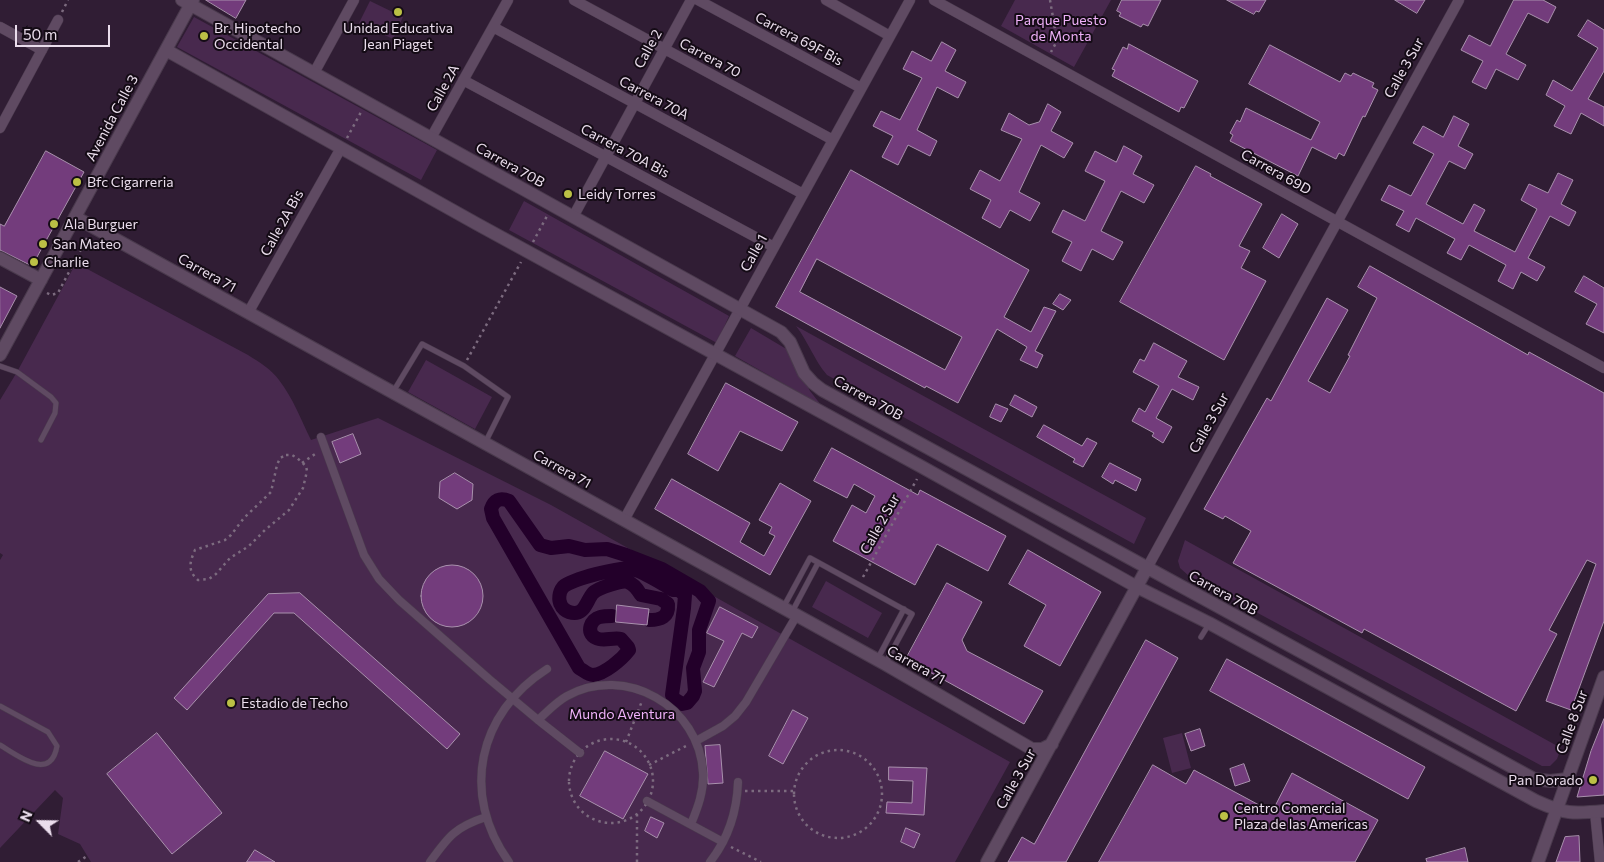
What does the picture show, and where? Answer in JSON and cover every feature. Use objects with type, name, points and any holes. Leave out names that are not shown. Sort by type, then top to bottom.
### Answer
[{"type":"street","points":[[314,73],[354,0]]},
{"type":"street","name":"Calle 2A","points":[[431,138],[508,0]]},
{"type":"street","name":"Carrera 70","points":[[574,0],[833,140]]},
{"type":"street","name":"Calle 2","points":[[573,217],[691,0]]},
{"type":"street","name":"Carrera 69F Bis","points":[[698,0],[861,88]]},
{"type":"street","points":[[826,0],[890,36]]},
{"type":"street","name":"Calle 1","points":[[624,520],[910,0]]},
{"type":"street","name":"Carrera 69D","points":[[934,0],[1604,368]]},
{"type":"street","name":"Calle 3 Sur","points":[[987,862],[1459,0]]},
{"type":"street","name":"Carrera 70B","points":[[188,1],[366,102],[782,332],[790,342],[804,373],[822,390],[1534,780],[1567,779]]},
{"type":"street","name":"Avenida Calle 3","points":[[0,355],[43,286],[75,217],[166,50],[188,1]]},
{"type":"street","points":[[0,128],[58,20]]},
{"type":"street","points":[[0,27],[42,50]]},
{"type":"street","name":"Carrera 70A","points":[[493,27],[803,194]]},
{"type":"street","points":[[166,50],[1137,587],[1536,801],[1568,813],[1599,811],[1600,862]]},
{"type":"street","name":"Carrera 70A Bis","points":[[463,80],[774,247]]},
{"type":"street","name":"Calle 2A Bis","points":[[248,313],[341,148]]},
{"type":"street","name":"Carrera 71","points":[[75,217],[881,662],[1032,749]]},
{"type":"street","points":[[0,258],[43,286]]},
{"type":"street","points":[[321,437],[364,555],[379,579],[399,600],[511,698],[580,753]]},
{"type":"street","points":[[696,741],[723,726],[735,716],[746,702],[790,612]]},
{"type":"street","points":[[509,862],[492,835],[486,818],[481,787],[484,756],[494,727],[511,698],[527,683],[547,669]]},
{"type":"street","name":"Calle 8 Sur","points":[[1538,862],[1604,677]]},
{"type":"street","points":[[538,720],[553,705],[567,696],[582,689],[598,685],[630,686],[646,691],[661,699],[685,721],[696,741],[702,760],[703,786],[697,811],[691,824]]},
{"type":"street","points":[[1037,771],[1036,757],[1032,749],[1042,749],[1052,744]]},
{"type":"street","points":[[710,862],[723,842],[733,819],[738,782]]},
{"type":"street","points":[[647,801],[723,842]]},
{"type":"street","points":[[430,862],[459,828],[468,823],[486,818]]},
{"type":"lane","points":[[393,393],[422,344],[464,366],[508,397],[485,444]]},
{"type":"lane","points":[[0,366],[16,372],[52,397],[56,403],[55,414],[41,440]]},
{"type":"lane","points":[[790,612],[810,558],[912,614],[881,662]]},
{"type":"lane","points":[[790,612],[818,563]]},
{"type":"lane","points":[[881,662],[904,609]]},
{"type":"lane","points":[[1201,638],[1209,624]]},
{"type":"lane","points":[[0,706],[48,732],[56,746],[55,756],[47,764],[34,765],[0,745]]},
{"type":"path","points":[[1050,0],[1057,41],[1050,56]]},
{"type":"path","points":[[341,148],[366,102]]},
{"type":"path","points":[[464,366],[552,205]]},
{"type":"path","points":[[43,286],[51,296],[58,293],[83,245],[91,237]]},
{"type":"path","points":[[302,462],[325,447]]},
{"type":"path","points":[[292,455],[302,462],[306,466],[307,471],[304,485],[289,510],[249,546],[230,558],[209,579],[198,580],[194,577],[190,566],[195,550],[225,540],[271,492],[280,458],[292,455]]},
{"type":"path","name":"Calle 2 Sur","points":[[859,585],[919,473]]},
{"type":"path","points":[[626,742],[646,691]]},
{"type":"path","points":[[610,739],[626,742],[640,751],[649,765],[653,783],[647,801],[637,814],[625,820],[606,822],[594,819],[583,812],[575,802],[570,783],[571,770],[580,753],[586,747],[602,740],[610,739]]},
{"type":"path","points":[[649,765],[696,741]]},
{"type":"path","points":[[836,749],[860,755],[872,765],[880,780],[882,796],[874,819],[862,830],[847,837],[831,838],[816,832],[804,822],[796,808],[794,791],[798,775],[807,762],[820,753],[836,749]]},
{"type":"path","points":[[738,791],[794,791]]},
{"type":"path","points":[[637,814],[637,862]]},
{"type":"path","points":[[723,842],[761,862]]},
{"type":"path","points":[[78,862],[87,856]]},
{"type":"green space","name":"Parque Puesto de Monta","points":[[1015,0],[1111,0],[1074,67],[1001,26]]},
{"type":"green space","points":[[370,1],[403,17],[393,39],[359,23]]},
{"type":"green space","points":[[194,17],[437,150],[421,180],[177,47]]},
{"type":"green space","points":[[524,201],[729,316],[717,343],[509,230]]},
{"type":"green space","name":"Mundo Aventura","points":[[76,263],[248,355],[265,366],[284,387],[311,440],[378,418],[551,505],[1010,762],[955,862],[91,862],[80,844],[58,834],[63,798],[55,790],[0,848],[0,560],[3,555],[0,553],[0,400]]},
{"type":"green space","points":[[796,326],[1146,518],[1134,544],[827,375]]},
{"type":"green space","points":[[751,328],[788,350],[810,391],[821,405],[735,356]]},
{"type":"green space","points":[[426,360],[492,397],[475,429],[408,392]]},
{"type":"green space","points":[[1185,540],[1561,748],[1557,759],[1550,766],[1542,766],[1189,576],[1180,568],[1178,561]]},
{"type":"green space","points":[[826,581],[882,613],[868,638],[812,607]]},
{"type":"green space","points":[[1182,733],[1191,768],[1172,773],[1163,738]]},
{"type":"building","points":[[206,0],[246,0],[236,18]]},
{"type":"building","points":[[1122,0],[1161,0],[1148,26],[1143,24],[1141,27],[1119,16],[1121,13],[1117,11]]},
{"type":"building","points":[[1227,0],[1266,0],[1259,12],[1256,11],[1254,14]]},
{"type":"building","points":[[1395,0],[1425,0],[1417,13]]},
{"type":"building","points":[[1514,0],[1543,0],[1556,7],[1548,23],[1528,13],[1506,54],[1526,65],[1518,80],[1496,69],[1486,89],[1472,82],[1483,61],[1461,50],[1469,35],[1490,46]]},
{"type":"building","points":[[1588,20],[1604,30],[1604,71],[1588,99],[1604,107],[1604,126],[1581,113],[1571,134],[1554,126],[1565,106],[1546,95],[1553,80],[1572,91],[1598,48],[1578,36]]},
{"type":"building","points":[[942,42],[956,50],[945,71],[966,82],[958,98],[937,87],[917,130],[937,141],[930,156],[908,145],[898,165],[882,157],[893,136],[873,126],[881,111],[900,120],[922,78],[903,69],[912,51],[931,61]]},
{"type":"building","points":[[1129,44],[1198,81],[1184,108],[1181,107],[1179,112],[1112,76],[1115,70],[1112,69],[1123,47],[1127,49]]},
{"type":"building","points":[[1270,45],[1340,82],[1345,73],[1351,76],[1353,73],[1374,83],[1372,87],[1378,90],[1344,156],[1339,153],[1336,159],[1312,147],[1298,176],[1230,141],[1233,135],[1230,133],[1237,120],[1240,122],[1246,108],[1311,140],[1320,122],[1249,84]]},
{"type":"building","points":[[1048,104],[1061,112],[1051,131],[1073,143],[1064,158],[1041,145],[1019,192],[1040,203],[1030,221],[1010,210],[1000,228],[982,218],[991,200],[970,189],[980,170],[1000,181],[1022,139],[1001,130],[1009,113],[1029,125],[1039,122]]},
{"type":"building","points":[[1454,116],[1469,124],[1458,146],[1473,154],[1465,169],[1449,161],[1426,204],[1463,224],[1474,204],[1485,210],[1474,231],[1515,252],[1537,209],[1521,200],[1529,184],[1548,193],[1558,173],[1573,180],[1561,204],[1576,212],[1569,226],[1550,216],[1528,258],[1545,267],[1537,281],[1521,272],[1513,289],[1498,281],[1506,265],[1469,245],[1461,260],[1447,253],[1455,239],[1416,218],[1409,232],[1396,225],[1404,211],[1381,200],[1389,185],[1411,196],[1434,154],[1413,143],[1423,126],[1443,137]]},
{"type":"building","points":[[1124,146],[1142,156],[1133,174],[1154,185],[1144,203],[1121,191],[1101,231],[1123,242],[1113,260],[1092,249],[1081,271],[1062,261],[1072,242],[1052,232],[1063,210],[1085,221],[1105,181],[1085,171],[1095,151],[1116,162]]},
{"type":"building","points":[[46,151],[84,172],[32,266],[0,250],[0,224],[4,226]]},
{"type":"building","points":[[1196,166],[1211,174],[1210,176],[1262,204],[1239,246],[1250,251],[1241,268],[1266,281],[1224,360],[1120,302]]},
{"type":"building","points":[[851,170],[1029,270],[1004,317],[1031,332],[1044,307],[1056,311],[1035,351],[1043,355],[1037,368],[1020,360],[1027,347],[997,329],[958,403],[926,386],[925,388],[776,307]],"holes":[[[817,259],[962,337],[945,370],[800,292]]]},
{"type":"building","points":[[1282,214],[1298,224],[1279,258],[1263,248]]},
{"type":"building","points":[[1370,266],[1528,355],[1529,352],[1604,393],[1604,621],[1571,710],[1546,701],[1596,564],[1587,560],[1549,630],[1557,634],[1516,711],[1364,629],[1362,633],[1233,563],[1251,531],[1225,516],[1223,519],[1204,509],[1267,398],[1271,401],[1327,298],[1348,310],[1308,381],[1330,393],[1350,356],[1348,355],[1377,298],[1358,287]]},
{"type":"building","points":[[1584,276],[1604,288],[1604,333],[1586,324],[1597,304],[1575,292]]},
{"type":"building","points":[[0,287],[17,296],[0,328]]},
{"type":"building","points":[[1060,294],[1071,300],[1063,310],[1053,304]]},
{"type":"building","points":[[1154,343],[1187,361],[1178,377],[1199,387],[1193,400],[1172,389],[1156,418],[1172,427],[1163,443],[1152,436],[1154,433],[1132,421],[1139,408],[1145,412],[1159,386],[1133,372],[1140,359],[1144,361]]},
{"type":"building","points":[[726,383],[798,422],[782,451],[740,431],[718,471],[688,454]]},
{"type":"building","points":[[1015,395],[1037,407],[1032,417],[1010,405]]},
{"type":"building","points":[[996,404],[1008,409],[1001,422],[990,417]]},
{"type":"building","points":[[1044,425],[1082,446],[1087,438],[1097,443],[1083,467],[1073,462],[1075,459],[1037,437]]},
{"type":"building","points":[[353,434],[361,454],[340,463],[332,442]]},
{"type":"building","points":[[832,448],[918,495],[920,490],[1006,536],[988,571],[937,544],[915,585],[833,541],[852,505],[866,513],[875,496],[854,484],[847,498],[814,481]]},
{"type":"building","points":[[1110,463],[1141,479],[1136,491],[1115,480],[1113,484],[1102,477]]},
{"type":"building","points":[[455,473],[473,484],[472,500],[457,509],[439,498],[440,482]]},
{"type":"building","points":[[672,479],[750,523],[740,542],[764,556],[775,536],[769,533],[772,527],[759,520],[780,483],[811,501],[770,575],[655,509]]},
{"type":"building","points":[[1028,550],[1101,592],[1060,666],[1024,646],[1046,605],[1009,584]]},
{"type":"building","points":[[446,565],[458,565],[474,574],[481,584],[483,596],[481,608],[474,618],[458,627],[446,627],[435,622],[426,613],[421,602],[421,590],[426,579],[435,570]]},
{"type":"building","points":[[947,583],[982,602],[962,640],[967,651],[1043,691],[1024,724],[906,659]]},
{"type":"building","points":[[300,593],[460,734],[447,749],[294,613],[274,613],[187,710],[174,698],[268,594]]},
{"type":"building","points":[[617,605],[649,609],[647,625],[616,622]]},
{"type":"building","points":[[720,607],[758,627],[752,638],[742,633],[714,687],[703,682],[724,641],[707,633]]},
{"type":"building","points":[[1146,640],[1178,658],[1066,862],[1008,862],[1022,837],[1034,844]]},
{"type":"building","points":[[1227,659],[1425,767],[1408,799],[1210,691]]},
{"type":"building","points":[[793,710],[808,718],[783,764],[769,756]]},
{"type":"building","name":"Pan Dorado","points":[[1604,719],[1604,795],[1577,797],[1591,751]]},
{"type":"building","points":[[1200,729],[1205,746],[1191,751],[1185,734]]},
{"type":"building","points":[[157,733],[222,813],[172,854],[107,774]]},
{"type":"building","points":[[720,745],[723,783],[708,784],[705,746]]},
{"type":"building","points":[[605,751],[648,774],[623,819],[580,796]]},
{"type":"building","points":[[1244,764],[1250,781],[1235,786],[1230,769]]},
{"type":"building","points":[[1153,765],[1186,784],[1194,770],[1272,812],[1292,773],[1378,820],[1355,862],[1099,862]]},
{"type":"building","points":[[889,767],[927,768],[924,815],[886,813],[887,802],[912,803],[913,781],[889,780]]},
{"type":"building","points":[[651,817],[664,823],[657,838],[645,831]]},
{"type":"building","points":[[906,828],[920,834],[914,848],[901,842]]},
{"type":"building","points":[[1579,836],[1580,862],[1556,862],[1565,837]]},
{"type":"building","points":[[1465,848],[1468,862],[1427,862],[1426,859]]},
{"type":"building","points":[[255,850],[275,862],[247,862]]},
{"type":"waterway","points":[[612,616],[600,617],[594,620],[590,626],[591,633],[599,639],[621,639],[629,650],[618,662],[608,669],[598,674],[589,674],[579,668],[493,518],[491,509],[494,503],[500,499],[509,501],[540,545],[551,548],[569,546],[585,550],[607,549],[662,569],[700,591],[709,601],[699,630],[699,652],[693,668],[695,691],[687,703],[682,704],[674,699],[672,695],[685,595],[679,590],[673,590],[633,569],[618,569],[576,580],[563,587],[560,594],[559,601],[563,608],[574,613],[582,610],[596,591],[616,583],[628,582],[641,595],[661,599],[668,604],[666,615],[649,620]]},
{"type":"place","name":"Unidad Educativa Jean Piaget","points":[[398,12]]},
{"type":"place","name":"Br. Hipotecho Occidental","points":[[204,36]]},
{"type":"place","name":"Bfc Cigarreria","points":[[77,182]]},
{"type":"place","name":"Leidy Torres","points":[[568,194]]},
{"type":"place","name":"Ala Burguer","points":[[54,224]]},
{"type":"place","name":"San Mateo","points":[[43,244]]},
{"type":"place","name":"Charlie","points":[[34,262]]},
{"type":"place","name":"Estadio de Techo","points":[[231,703]]},
{"type":"place","name":"Pan Dorado","points":[[1593,780]]},
{"type":"place","name":"Centro Comercial Plaza de las Americas","points":[[1224,816]]}]
